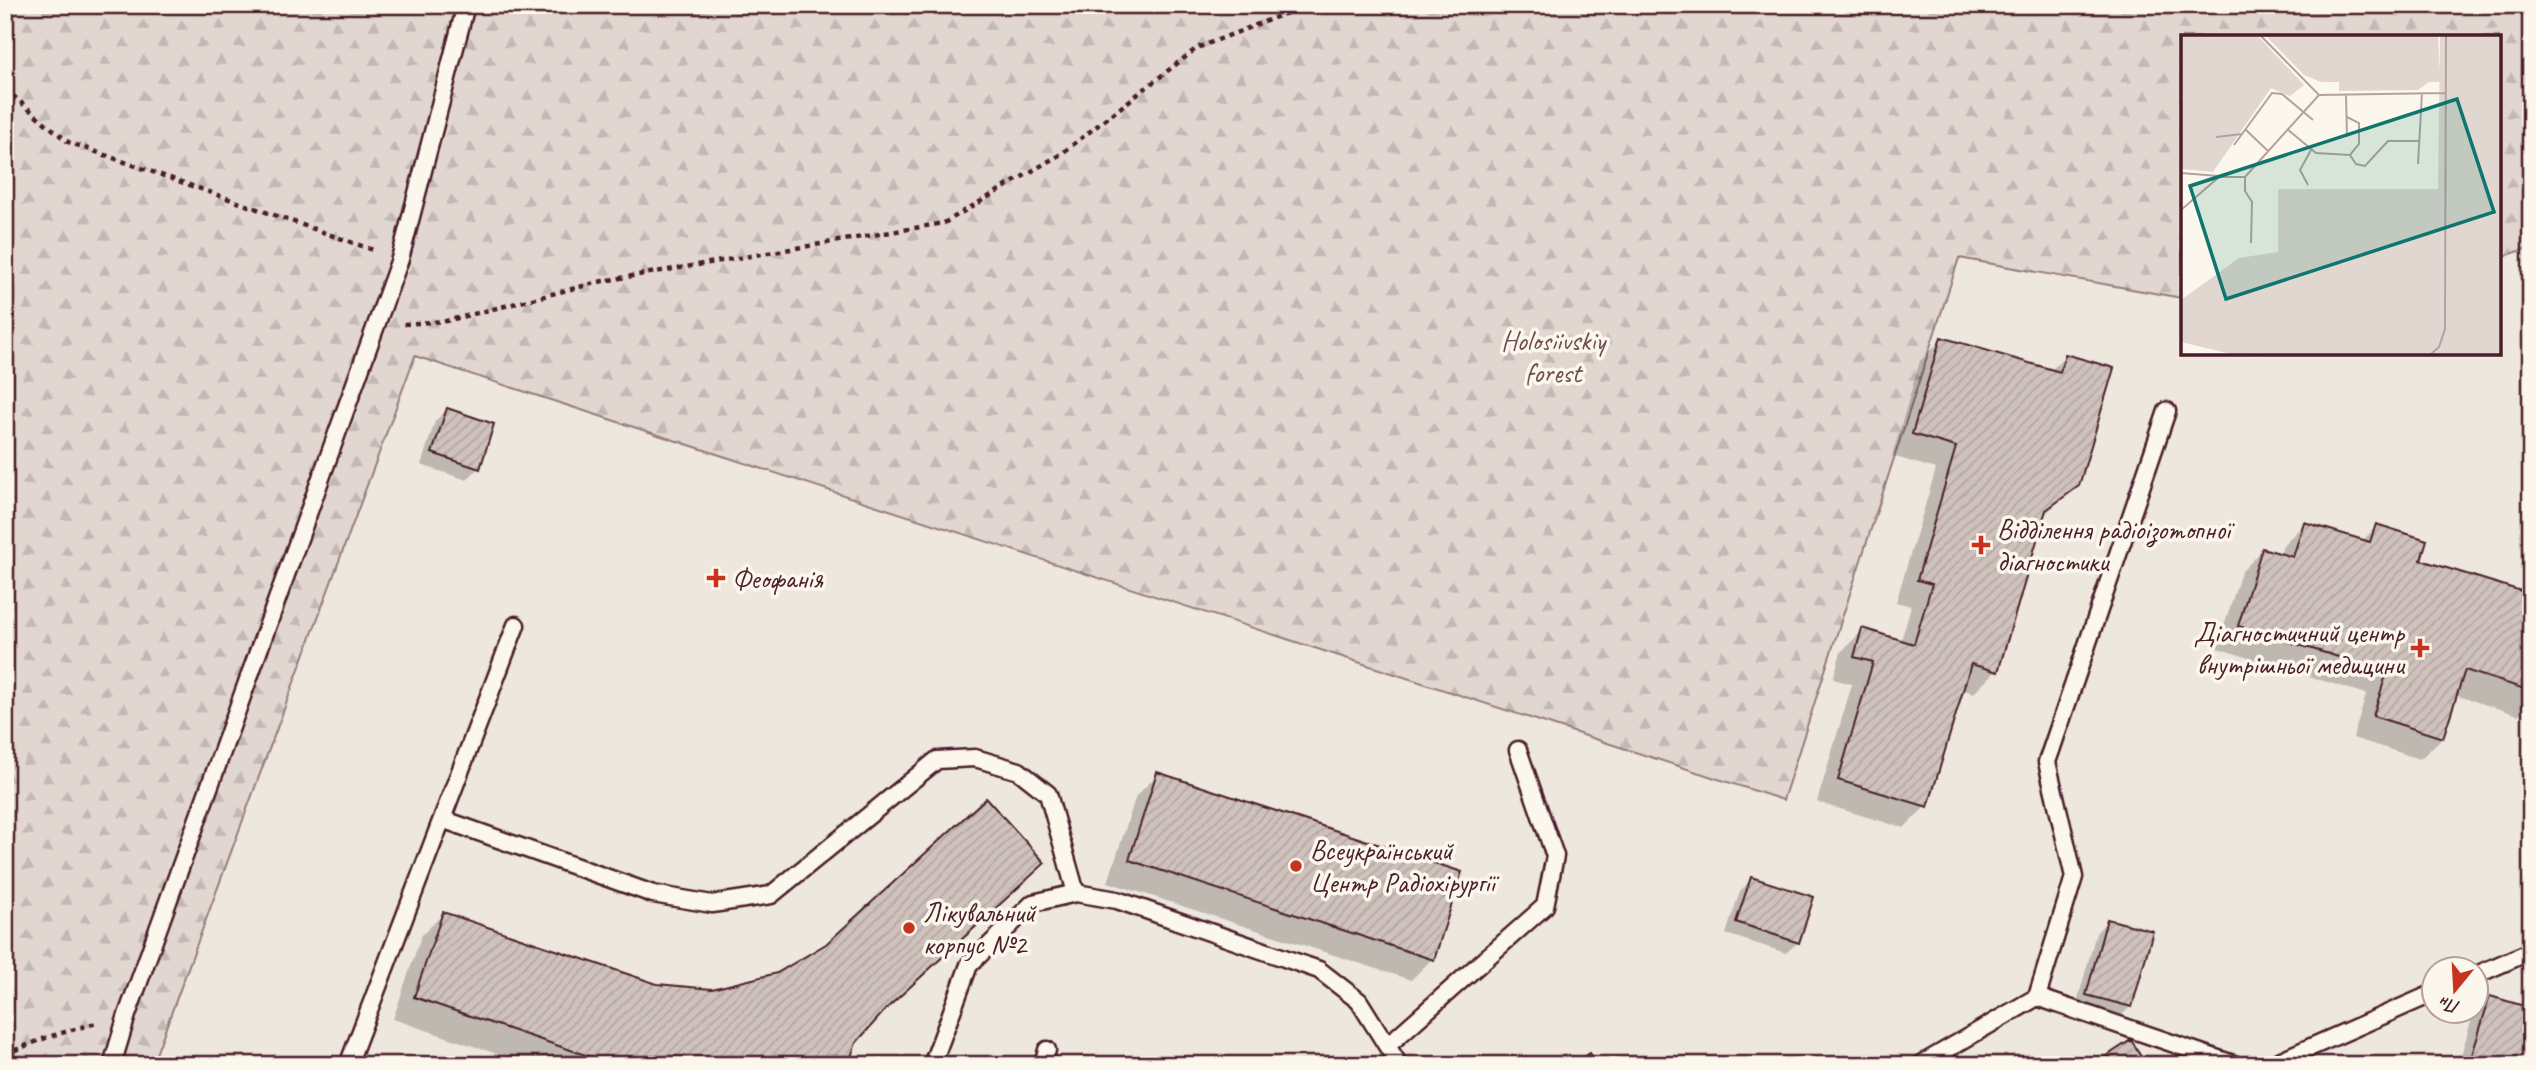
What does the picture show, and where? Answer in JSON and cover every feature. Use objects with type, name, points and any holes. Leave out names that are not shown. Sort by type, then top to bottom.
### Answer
[{"type":"lane","points":[[112,1065],[127,1014],[400,259],[466,5]]},
{"type":"lane","points":[[1920,1065],[2037,998],[2074,877],[2047,762],[2167,411]]},
{"type":"lane","points":[[348,1065],[516,625]]},
{"type":"lane","points":[[1387,1046],[1545,906],[1555,856],[1518,750]]},
{"type":"lane","points":[[442,819],[653,894],[712,904],[771,895],[937,760],[975,758],[1019,771],[1048,794],[1076,893]]},
{"type":"lane","points":[[932,1065],[968,965],[1033,903],[1076,893],[1116,900],[1319,970],[1359,1001],[1399,1065]]},
{"type":"lane","points":[[2490,969],[2531,951]]},
{"type":"lane","points":[[2037,998],[2236,1065]]},
{"type":"lane","points":[[2270,1065],[2420,999]]},
{"type":"path","points":[[376,326],[446,321],[603,281],[944,223],[1061,154],[1197,48],[1307,5]]},
{"type":"path","points":[[5,89],[68,142],[400,259]]},
{"type":"path","points":[[5,1054],[48,1037],[127,1014]]},
{"type":"shaded area","name":"Феофанія","points":[[2531,247],[2531,1065],[152,1065],[415,356],[1783,800],[1959,258],[2181,298],[2181,355],[2501,355],[2501,257]]},
{"type":"green space","name":"Holosiivskiy forest","points":[[5,5],[2531,5],[2531,247],[2501,257],[2501,35],[2181,35],[2181,298],[1959,258],[1783,800],[415,356],[152,1065],[5,1065]]},
{"type":"building","name":"Відділення радіоізотопної діагностики","points":[[1941,337],[2060,372],[2065,354],[2114,368],[2079,486],[2046,510],[1998,672],[1971,664],[1928,807],[1838,780],[1873,662],[1854,657],[1862,628],[1914,644],[1932,584],[1917,580],[1956,447],[1912,434]]},
{"type":"building","points":[[447,408],[494,424],[480,469],[432,453]]},
{"type":"building","name":"Діагностичний центр внутрішньої медицини","points":[[2304,522],[2370,542],[2376,524],[2427,540],[2421,560],[2531,594],[2531,691],[2465,670],[2443,738],[2373,716],[2387,672],[2238,626],[2262,548],[2293,557]]},
{"type":"building","name":"Всеукраїнський Центр Радіохірургії","points":[[1157,772],[1462,872],[1434,960],[1129,860]]},
{"type":"building","name":"Лікувальний корпус №2","points":[[986,798],[1045,863],[886,1009],[856,1043],[848,1065],[615,1065],[414,997],[443,912],[657,984],[712,989],[777,973],[826,944]]},
{"type":"building","points":[[1751,877],[1814,897],[1799,943],[1736,922]]},
{"type":"building","points":[[2107,919],[2153,931],[2132,1007],[2086,995]]},
{"type":"building","points":[[2490,996],[2531,1008],[2531,1065],[2469,1065],[2481,1024],[2490,1024]]},
{"type":"building","points":[[2131,1040],[2147,1065],[2093,1065]]},
{"type":"building","points":[[1590,1053],[1598,1065],[1573,1065]]},
{"type":"place","name":"Відділення радіоізотопної діагностики","points":[[1981,545]]},
{"type":"place","name":"Феофанія","points":[[716,578]]},
{"type":"place","name":"Діагностичний центр внутрішньої медицини","points":[[2420,648]]},
{"type":"place","name":"Всеукраїнський Центр Радіохірургії","points":[[1296,866]]},
{"type":"place","name":"Лікувальний корпус №2","points":[[909,928]]}]
